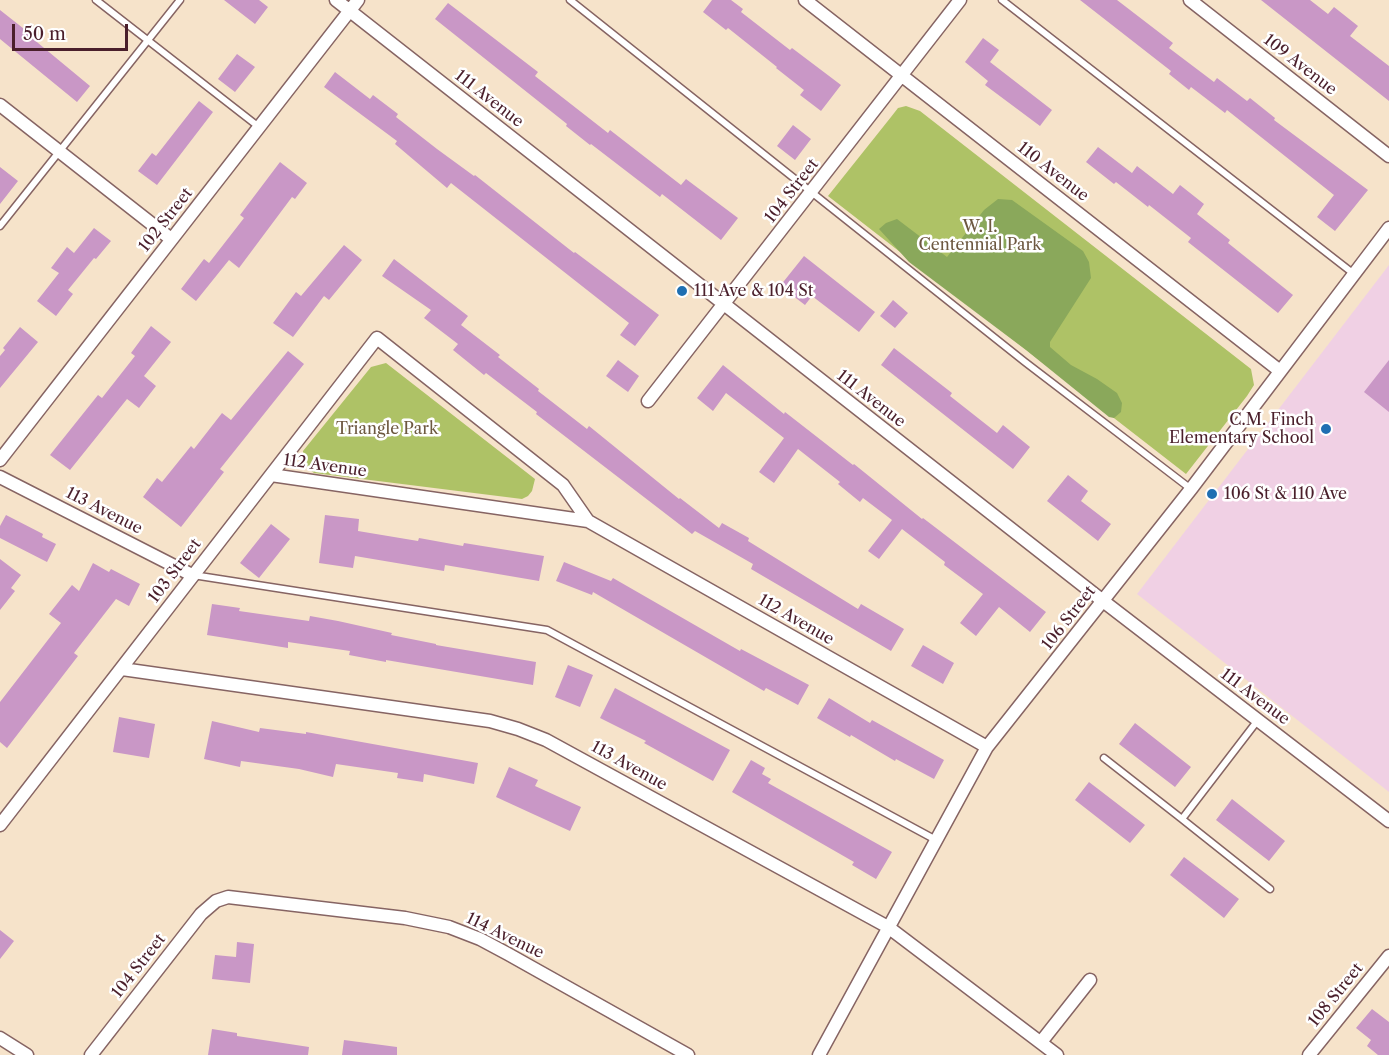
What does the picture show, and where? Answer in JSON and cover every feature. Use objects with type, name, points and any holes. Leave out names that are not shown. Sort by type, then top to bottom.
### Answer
[{"type":"street","name":"111 Avenue","points":[[336,0],[1103,601],[1389,821]]},
{"type":"street","name":"102 Street","points":[[0,460],[358,0]]},
{"type":"street","name":"110 Avenue","points":[[805,0],[1281,371]]},
{"type":"street","name":"104 Street","points":[[648,401],[960,0]]},
{"type":"street","name":"109 Avenue","points":[[1190,0],[1389,156]]},
{"type":"street","points":[[0,105],[171,239]]},
{"type":"street","name":"106 Street","points":[[819,1055],[987,747],[1191,489],[1389,228]]},
{"type":"street","name":"103 Street","points":[[0,825],[377,338]]},
{"type":"street","name":"112 Avenue","points":[[377,338],[562,485],[588,521]]},
{"type":"street","name":"112 Avenue","points":[[271,475],[588,521],[987,747]]},
{"type":"street","name":"113 Avenue","points":[[0,477],[192,575]]},
{"type":"street","name":"113 Avenue","points":[[122,669],[478,719],[518,729],[546,740],[888,927],[1058,1055]]},
{"type":"street","name":"114 Avenue","points":[[216,901],[228,897],[248,898],[405,918],[449,927],[480,939],[688,1055]]},
{"type":"street","name":"104 Street","points":[[91,1055],[192,926],[216,901]]},
{"type":"street","name":"108 Street","points":[[1310,1055],[1389,956]]},
{"type":"street","points":[[1041,1042],[1089,980]]},
{"type":"street","points":[[0,1038],[27,1055]]},
{"type":"lane","points":[[96,0],[259,127]]},
{"type":"lane","points":[[0,225],[180,0]]},
{"type":"lane","points":[[570,0],[1025,362],[1191,489]]},
{"type":"lane","points":[[1002,0],[1354,274]]},
{"type":"lane","points":[[192,575],[547,630],[936,841]]},
{"type":"lane","points":[[1182,819],[1258,719]]},
{"type":"lane","points":[[1104,758],[1270,889]]},
{"type":"shaded area","name":"C.M. Finch Elementary School","points":[[1389,265],[1389,792],[1137,594]]},
{"type":"green space","name":"W. I. Centennial Park","points":[[906,106],[920,111],[1251,369],[1254,385],[1186,474],[828,196],[898,108]]},
{"type":"green space","points":[[998,199],[1012,200],[1083,251],[1089,262],[1091,278],[1050,342],[1050,347],[1071,365],[1117,393],[1122,403],[1121,412],[1114,418],[1109,417],[1026,350],[909,262],[879,229],[886,223],[897,219],[947,257],[984,210]]},
{"type":"green space","name":"Triangle Park","points":[[386,363],[535,479],[528,496],[522,499],[314,473],[310,470],[303,462],[303,451],[371,367]]},
{"type":"building","points":[[224,0],[259,0],[268,7],[255,24]]},
{"type":"building","points":[[712,0],[731,0],[743,9],[741,12],[790,50],[792,48],[841,85],[821,111],[800,95],[804,90],[777,67],[728,28],[726,30],[703,12]]},
{"type":"building","points":[[1080,0],[1117,0],[1173,43],[1169,48],[1214,82],[1217,78],[1247,101],[1250,98],[1275,118],[1274,120],[1368,190],[1335,231],[1317,217],[1334,195],[1227,110],[1225,113],[1191,87],[1189,90],[1169,74],[1171,71]]},
{"type":"building","points":[[1261,0],[1310,0],[1328,14],[1334,7],[1358,26],[1350,36],[1389,66],[1389,101]]},
{"type":"building","points":[[448,3],[538,72],[535,76],[608,133],[610,130],[681,185],[686,179],[738,218],[721,240],[662,194],[660,197],[590,145],[435,19]]},
{"type":"building","points":[[0,10],[90,86],[77,102],[0,39]]},
{"type":"building","points":[[983,38],[999,50],[990,62],[1052,110],[1040,126],[985,85],[988,81],[965,62]]},
{"type":"building","points":[[237,54],[255,67],[235,92],[218,79]]},
{"type":"building","points":[[335,72],[370,99],[373,95],[398,114],[396,117],[437,149],[475,175],[574,253],[659,315],[635,346],[620,335],[629,323],[451,183],[447,188],[395,144],[397,141],[324,87]]},
{"type":"building","points":[[199,101],[213,112],[157,185],[138,171],[152,153],[156,156]]},
{"type":"building","points":[[793,125],[811,139],[795,160],[777,146]]},
{"type":"building","points":[[1098,147],[1132,173],[1137,166],[1173,194],[1180,185],[1204,204],[1197,214],[1230,240],[1228,243],[1293,295],[1278,313],[1188,242],[1191,238],[1149,205],[1148,207],[1116,182],[1114,184],[1086,162]]},
{"type":"building","points":[[280,162],[307,183],[295,199],[292,197],[239,268],[229,260],[196,301],[181,289],[204,259],[209,263],[244,218],[240,215]]},
{"type":"building","points":[[0,167],[18,181],[0,204]]},
{"type":"building","points":[[94,228],[111,241],[68,290],[73,294],[56,316],[37,301],[59,273],[51,268],[67,247],[74,253]]},
{"type":"building","points":[[344,245],[362,260],[329,300],[324,296],[293,337],[273,323],[296,292],[301,296]]},
{"type":"building","points":[[804,256],[875,312],[859,332],[812,296],[805,305],[780,286]]},
{"type":"building","points":[[394,259],[468,316],[461,325],[500,355],[498,357],[539,389],[538,391],[587,429],[589,426],[679,499],[719,528],[722,523],[749,538],[748,541],[858,609],[861,604],[904,629],[891,651],[751,569],[753,564],[695,531],[692,534],[486,373],[484,375],[453,350],[458,344],[424,318],[431,310],[382,276]]},
{"type":"building","points":[[893,300],[908,313],[895,328],[880,316]]},
{"type":"building","points":[[151,326],[171,342],[144,376],[156,386],[139,408],[127,399],[70,470],[50,455],[98,395],[102,398],[135,356],[131,353]]},
{"type":"building","points":[[20,327],[38,342],[0,388],[0,356],[5,350],[3,348]]},
{"type":"building","points":[[894,348],[952,393],[950,396],[997,433],[1003,425],[1030,447],[1013,469],[881,365]]},
{"type":"building","points":[[288,351],[304,364],[220,469],[224,472],[181,527],[143,497],[157,478],[162,482],[191,446],[194,449],[222,413],[231,420]]},
{"type":"building","points":[[618,360],[639,376],[628,392],[606,376]]},
{"type":"building","points":[[1389,360],[1389,412],[1364,392]]},
{"type":"building","points":[[723,365],[784,414],[785,412],[854,464],[922,519],[1046,612],[1030,632],[999,607],[976,636],[960,623],[983,594],[902,529],[879,559],[868,551],[892,520],[863,498],[860,502],[838,484],[840,482],[798,449],[774,483],[759,472],[784,438],[726,393],[713,411],[697,398]]},
{"type":"building","points":[[1068,475],[1088,491],[1081,501],[1111,524],[1098,541],[1047,501]]},
{"type":"building","points":[[6,515],[43,534],[42,537],[56,544],[47,562],[0,538],[0,526]]},
{"type":"building","points":[[325,515],[359,519],[358,531],[418,541],[419,538],[463,546],[464,543],[544,556],[539,581],[445,565],[444,571],[355,556],[353,568],[319,563]]},
{"type":"building","points":[[271,524],[290,539],[259,578],[240,563]]},
{"type":"building","points":[[0,559],[21,575],[11,588],[15,591],[0,610]]},
{"type":"building","points":[[564,562],[611,581],[613,578],[740,651],[741,649],[809,685],[798,705],[766,688],[764,691],[593,592],[592,595],[556,581]]},
{"type":"building","points":[[93,563],[109,572],[111,569],[140,584],[129,606],[116,599],[74,653],[78,656],[7,748],[0,742],[0,702],[61,623],[49,614],[72,585],[79,591]]},
{"type":"building","points":[[212,604],[240,608],[239,611],[309,621],[310,616],[338,621],[436,645],[536,662],[533,685],[386,660],[386,662],[349,655],[350,651],[288,642],[288,648],[207,635]]},
{"type":"building","points":[[923,645],[954,663],[943,684],[911,666]]},
{"type":"building","points":[[568,665],[593,675],[580,707],[555,697]]},
{"type":"building","points":[[615,688],[730,750],[713,781],[644,743],[646,741],[600,718]]},
{"type":"building","points":[[829,698],[870,723],[872,720],[944,760],[934,779],[896,759],[895,761],[817,718]]},
{"type":"building","points":[[119,717],[155,724],[149,758],[113,752]]},
{"type":"building","points":[[212,721],[259,732],[260,728],[306,734],[306,732],[478,763],[474,784],[424,774],[423,782],[397,778],[398,773],[336,764],[333,777],[299,769],[241,761],[240,767],[204,759]]},
{"type":"building","points":[[1135,723],[1191,767],[1175,787],[1119,744]]},
{"type":"building","points":[[751,760],[765,768],[762,774],[771,779],[768,783],[892,852],[876,879],[852,865],[854,862],[732,792]]},
{"type":"building","points":[[509,767],[538,780],[535,786],[581,807],[570,831],[496,797]]},
{"type":"building","points":[[1089,782],[1145,825],[1130,843],[1075,800]]},
{"type":"building","points":[[1232,799],[1285,841],[1269,861],[1216,820]]},
{"type":"building","points":[[1184,857],[1239,899],[1224,918],[1170,875]]},
{"type":"building","points":[[0,930],[14,941],[0,959]]},
{"type":"building","points":[[237,942],[254,944],[250,983],[212,979],[215,955],[236,957]]},
{"type":"building","points":[[1372,1009],[1389,1022],[1389,1055],[1378,1055],[1367,1046],[1371,1040],[1356,1028]]},
{"type":"building","points":[[212,1029],[237,1033],[237,1036],[309,1047],[308,1055],[208,1055]]},
{"type":"building","points":[[344,1040],[397,1047],[397,1055],[342,1055]]},
{"type":"place","name":"111 Ave & 104 St","points":[[682,291]]},
{"type":"place","name":"C.M. Finch Elementary School","points":[[1326,429]]},
{"type":"place","name":"106 St & 110 Ave","points":[[1212,494]]}]
